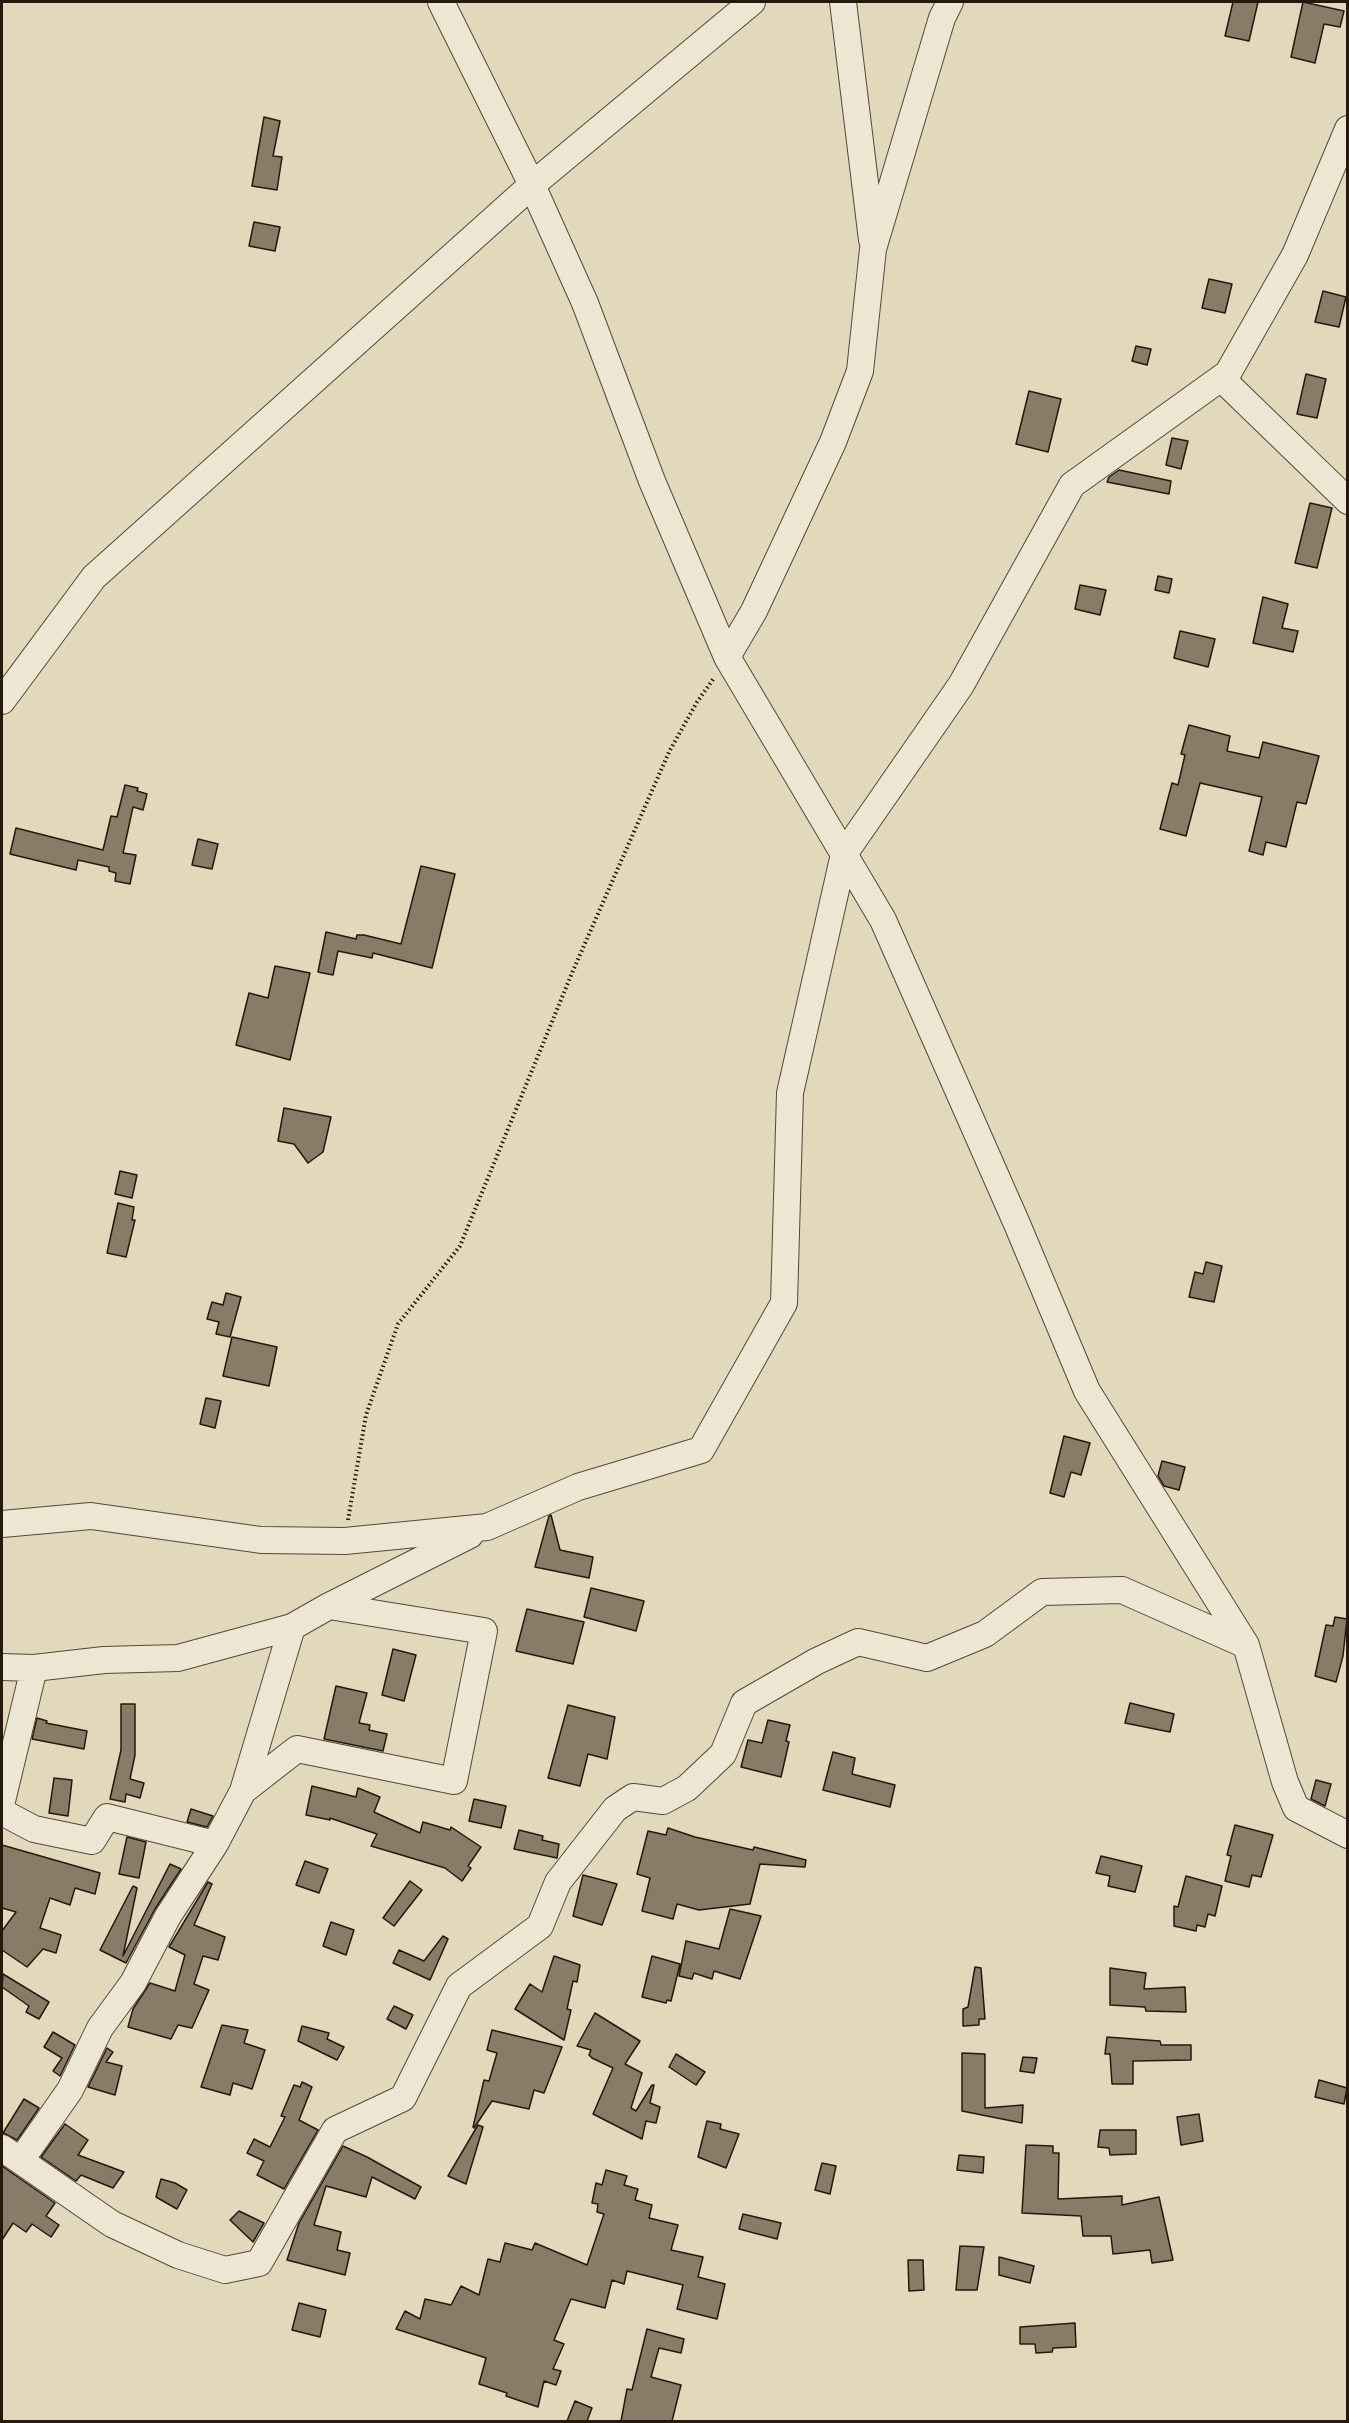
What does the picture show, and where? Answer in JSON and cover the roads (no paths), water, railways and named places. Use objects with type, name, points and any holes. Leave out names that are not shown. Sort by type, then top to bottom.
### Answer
[{"type":"street","points":[[441,2],[532,185],[585,303],[652,481],[727,657],[884,920],[1012,1213],[1086,1391],[1246,1645],[1285,1782],[1296,1808],[1347,1835]]},
{"type":"street","points":[[2,701],[94,577],[532,185],[753,2]]},
{"type":"street","points":[[843,2],[873,249]]},
{"type":"street","points":[[727,657],[754,611],[779,558],[833,442],[861,371],[873,249],[942,18],[950,2]]},
{"type":"street","points":[[2,1667],[34,1668],[104,1660],[178,1658],[292,1627],[328,1606],[487,1527],[578,1487],[701,1450],[784,1303],[790,1094],[844,854],[961,685],[1072,485],[1228,373],[1295,255],[1347,129]]},
{"type":"street","points":[[1221,378],[1347,501]]},
{"type":"street","points":[[2,1524],[91,1516],[261,1540],[345,1541],[487,1527]]},
{"type":"street","points":[[292,1627],[243,1791],[215,1844],[168,1916],[133,1983],[100,2028],[70,2090],[11,2154],[112,2224],[178,2255],[225,2270],[259,2263],[335,2130],[403,2098],[459,1986],[540,1926],[558,1882],[615,1809],[633,1797],[663,1801],[687,1788],[723,1754],[744,1703],[817,1661],[858,1642],[927,1658],[985,1634],[1042,1592],[1122,1590],[1246,1645]]},
{"type":"street","points":[[243,1791],[297,1749],[454,1781],[484,1631],[328,1606]]},
{"type":"street","points":[[2,1801],[34,1668]]},
{"type":"street","points":[[2,1812],[34,1829],[92,1841],[107,1817],[215,1844]]}]
